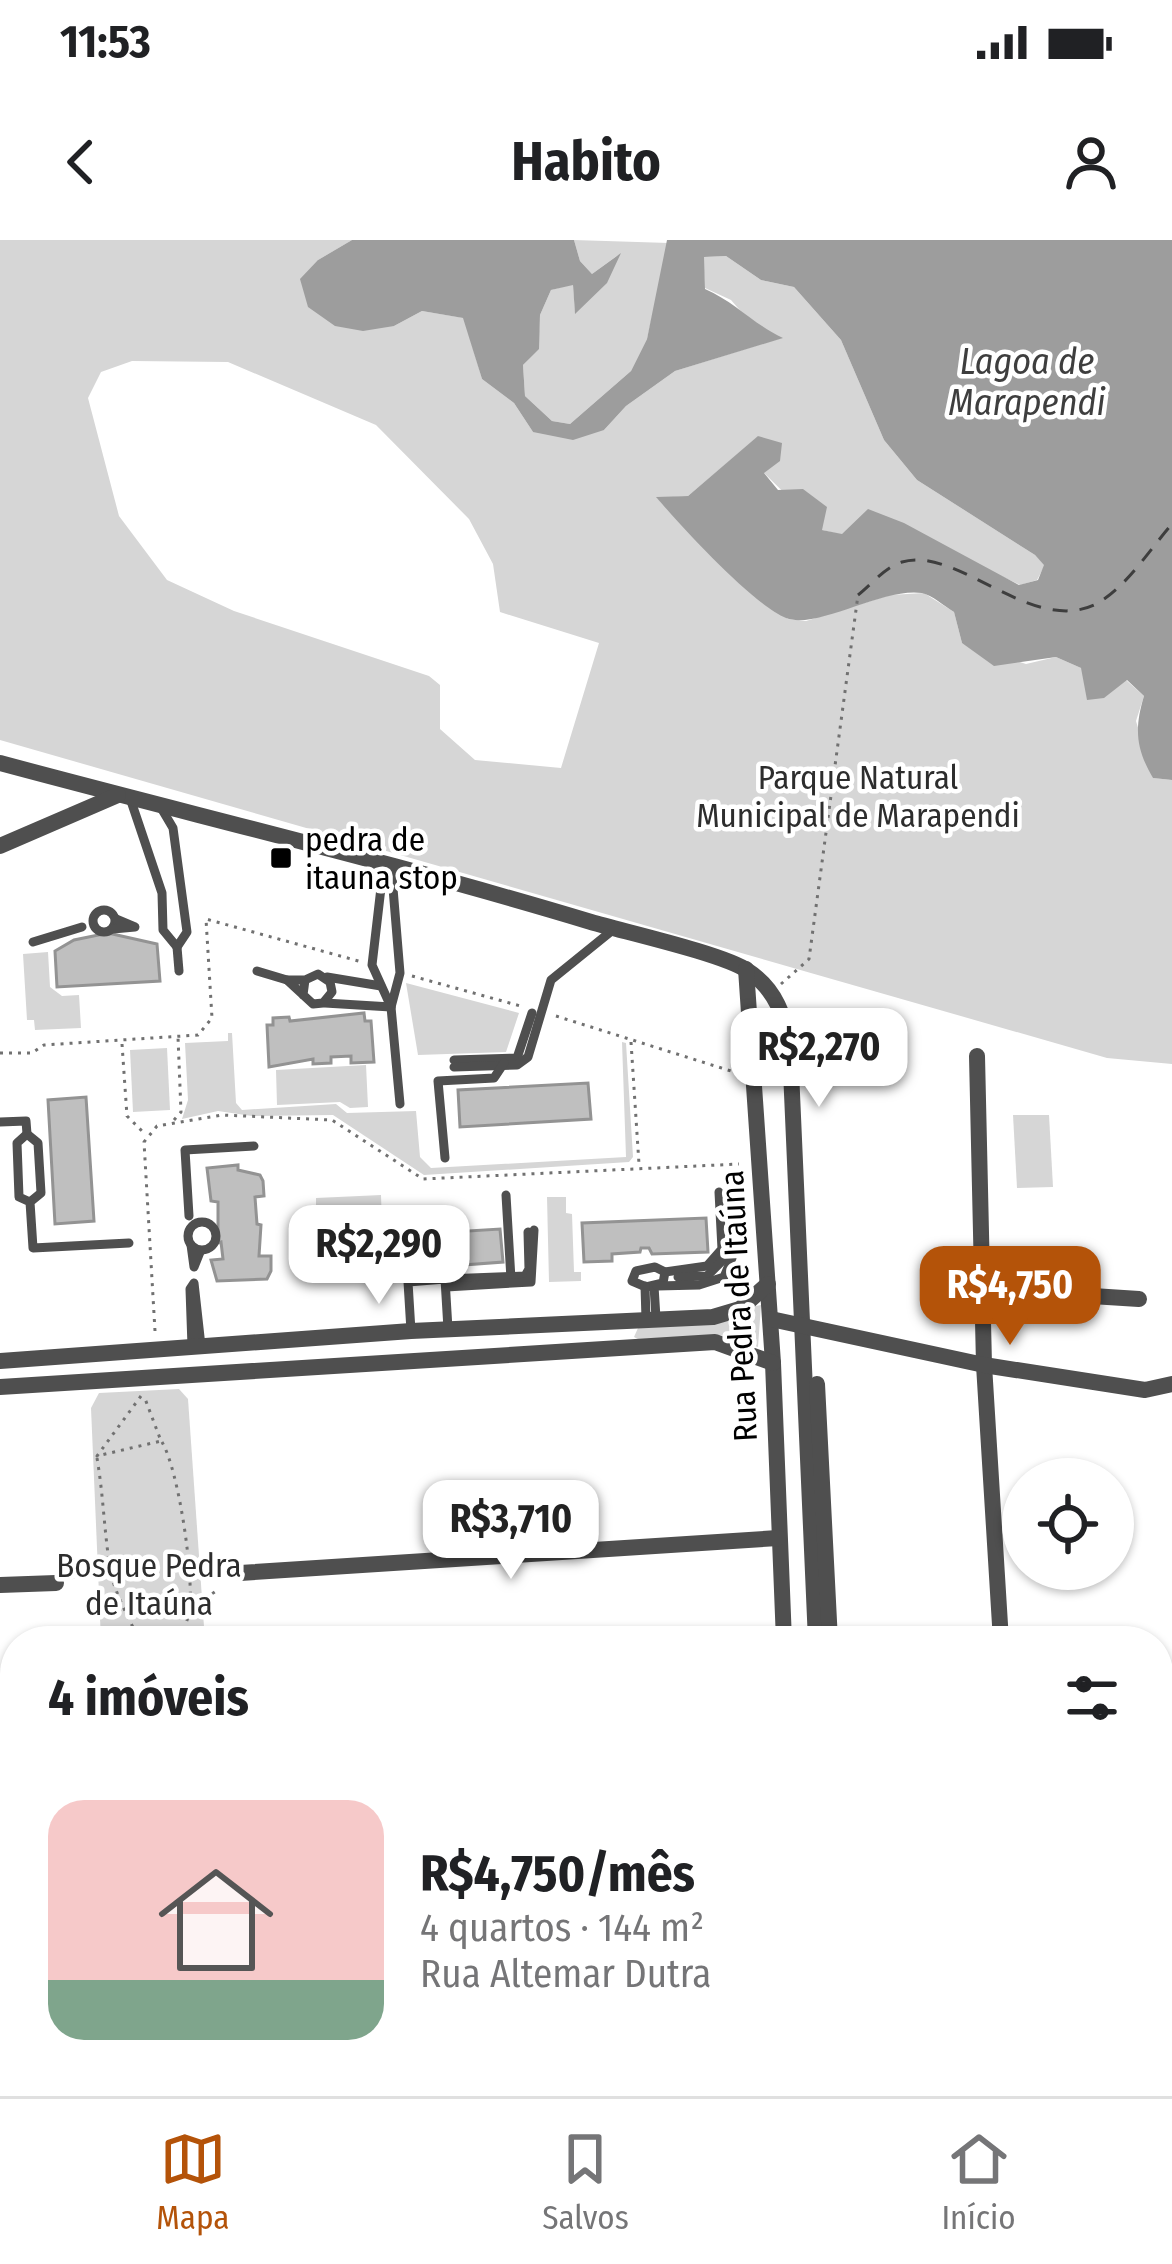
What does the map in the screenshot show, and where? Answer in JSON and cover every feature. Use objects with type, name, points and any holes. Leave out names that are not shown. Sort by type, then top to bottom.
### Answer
[{"type":"street","points":[[0,764],[388,863],[612,928],[746,969],[778,997]]},
{"type":"street","points":[[0,846],[124,796]]},
{"type":"street","name":"Rua Pedra de Itaúna","points":[[746,969],[769,1284],[783,1626]]},
{"type":"street","name":"Rua Pedra de Itaúna","points":[[778,997],[790,1048],[808,1325],[816,1626]]},
{"type":"street","points":[[977,1056],[984,1365],[999,1626]]},
{"type":"street","points":[[0,1361],[411,1330],[727,1315],[769,1284]]},
{"type":"street","points":[[983,1288],[1139,1299]]},
{"type":"street","points":[[770,1319],[984,1365],[1145,1390],[1172,1384]]},
{"type":"street","points":[[808,1325],[829,1626]]},
{"type":"street","points":[[0,1388],[724,1343],[773,1363]]},
{"type":"street","points":[[240,1573],[778,1538]]},
{"type":"street","points":[[0,1586],[63,1581]]},
{"type":"lane","points":[[124,796],[162,893],[163,930],[177,946],[179,971]]},
{"type":"lane","points":[[159,804],[173,828],[182,890],[187,932],[177,946]]},
{"type":"lane","points":[[388,863],[372,965],[391,1007]]},
{"type":"lane","points":[[388,863],[400,973],[391,1007],[400,1104]]},
{"type":"lane","points":[[162,893],[182,890]]},
{"type":"lane","points":[[34,942],[94,923],[106,909],[114,924]]},
{"type":"lane","points":[[94,923],[106,932],[114,924]]},
{"type":"lane","points":[[114,924],[163,930]]},
{"type":"lane","points":[[454,1063],[518,1058],[551,980],[612,928]]},
{"type":"lane","points":[[257,970],[287,980],[323,976],[381,986]]},
{"type":"lane","points":[[323,976],[332,992],[323,1003]]},
{"type":"lane","points":[[287,980],[314,1004],[391,1007]]},
{"type":"lane","points":[[303,994],[305,980]]},
{"type":"lane","points":[[445,1158],[438,1081],[494,1078],[504,1062]]},
{"type":"lane","points":[[0,1122],[26,1121],[27,1134],[38,1143],[41,1193],[30,1202]]},
{"type":"lane","points":[[27,1134],[17,1143],[19,1197],[30,1202]]},
{"type":"lane","points":[[197,1346],[196,1249],[185,1150],[254,1147]]},
{"type":"lane","points":[[657,1282],[707,1266],[722,1249],[719,1192]]},
{"type":"lane","points":[[506,1195],[511,1281]]},
{"type":"lane","points":[[30,1202],[33,1248],[129,1243]]},
{"type":"lane","points":[[191,1222],[213,1224],[214,1246],[196,1249]]},
{"type":"lane","points":[[411,1330],[409,1282],[531,1282],[536,1274],[531,1231]]},
{"type":"lane","points":[[657,1282],[711,1283],[724,1277],[728,1258]]},
{"type":"lane","points":[[651,1318],[657,1282]]},
{"type":"lane","points":[[446,1283],[448,1329]]},
{"type":"lane","points":[[623,1320],[624,1349]]},
{"type":"path","points":[[778,997],[809,959],[858,595]]},
{"type":"path","points":[[0,1053],[198,1035],[212,1018],[206,919],[372,965]]},
{"type":"path","points":[[400,973],[730,1071]]},
{"type":"path","points":[[172,1122],[181,1112],[178,1037]]},
{"type":"path","points":[[631,1040],[639,1166]]},
{"type":"path","points":[[122,1041],[127,1116],[147,1136],[156,1334],[152,1349]]},
{"type":"path","points":[[147,1136],[157,1126],[222,1115],[332,1120],[423,1179],[739,1164]]},
{"type":"path","points":[[132,1626],[109,1563],[108,1517],[97,1456],[144,1394],[176,1470],[188,1572],[190,1609],[185,1626]]},
{"type":"path","points":[[97,1456],[161,1441]]},
{"type":"path","points":[[63,1581],[109,1563]]},
{"type":"path","points":[[190,1609],[216,1591]]},
{"type":"green space","name":"Parque Natural Municipal de Marapendi","points":[[0,240],[352,240],[318,260],[394,326],[422,311],[464,318],[482,379],[514,403],[533,432],[604,430],[626,406],[675,371],[781,338],[751,323],[731,300],[705,288],[703,257],[726,256],[761,280],[794,287],[841,340],[884,440],[917,480],[1045,565],[1037,580],[1020,585],[986,569],[822,530],[763,472],[759,436],[688,496],[657,498],[747,589],[788,619],[806,621],[890,595],[924,593],[954,612],[962,643],[1026,664],[1056,657],[1081,668],[1104,697],[1126,680],[1144,696],[1136,721],[1153,778],[1172,780],[1172,1064],[1107,1058],[0,740]],"holes":[[[132,361],[228,362],[376,425],[469,519],[493,564],[500,612],[599,643],[561,768],[475,760],[440,729],[440,685],[429,676],[234,611],[167,580],[119,516],[88,398],[101,372]]]},
{"type":"green space","points":[[574,240],[669,243],[647,339],[631,371],[570,424],[552,421],[525,396],[523,365],[538,349],[540,315],[551,290],[573,284],[575,312],[618,255],[592,274],[580,261]]},
{"type":"green space","points":[[48,952],[50,987],[62,996],[79,995],[81,1028],[35,1030],[34,1020],[27,1020],[23,954]]},
{"type":"green space","points":[[406,983],[519,1013],[506,1052],[418,1055]]},
{"type":"green space","points":[[232,1033],[236,1103],[242,1110],[336,1104],[347,1113],[416,1111],[420,1157],[431,1168],[626,1157],[622,1042],[626,1043],[633,1157],[629,1162],[424,1175],[333,1115],[252,1116],[218,1111],[182,1119],[188,1100],[185,1043],[228,1041]]},
{"type":"green space","points":[[167,1048],[170,1110],[133,1112],[130,1050]]},
{"type":"green space","points":[[366,1065],[368,1107],[350,1108],[340,1102],[277,1105],[276,1070]]},
{"type":"green space","points":[[1013,1115],[1049,1115],[1053,1187],[1017,1188]]},
{"type":"green space","points":[[381,1195],[382,1227],[311,1230],[309,1211],[316,1210],[316,1198]]},
{"type":"green space","points":[[547,1197],[566,1197],[566,1213],[572,1214],[574,1272],[581,1272],[581,1281],[549,1282]]},
{"type":"green space","points":[[761,1305],[758,1347],[720,1335],[634,1337],[638,1328]]},
{"type":"green space","name":"Bosque Pedra de Itaúna","points":[[179,1389],[188,1399],[204,1626],[100,1626],[91,1408],[99,1393]]},
{"type":"water","name":"Lagoa de Marapendi","points":[[352,240],[574,240],[580,261],[592,274],[621,253],[607,283],[575,314],[573,285],[551,290],[540,315],[539,349],[523,365],[525,396],[552,421],[570,424],[631,371],[647,339],[667,240],[1172,240],[1172,780],[1153,778],[1147,768],[1138,739],[1144,696],[1127,680],[1104,698],[1087,700],[1081,668],[1056,657],[994,666],[962,643],[954,612],[922,593],[889,596],[815,618],[786,618],[737,581],[656,497],[688,496],[758,436],[782,443],[780,461],[764,473],[778,490],[803,489],[827,507],[822,530],[842,534],[868,509],[904,523],[1019,585],[1038,580],[1044,565],[1035,555],[917,480],[884,440],[841,340],[794,287],[761,280],[726,256],[704,257],[705,289],[783,338],[675,371],[626,406],[604,430],[573,440],[533,432],[514,403],[482,379],[463,318],[422,311],[394,326],[363,331],[335,326],[308,307],[300,279],[318,260]]},
{"type":"building","points":[[108,933],[157,944],[160,981],[57,987],[55,951],[74,940]]},
{"type":"building","points":[[364,1013],[365,1021],[371,1021],[374,1062],[351,1063],[351,1056],[331,1057],[331,1063],[313,1064],[313,1059],[269,1067],[267,1025],[273,1025],[273,1018],[289,1017],[290,1021]]},
{"type":"building","points":[[588,1083],[591,1119],[460,1127],[458,1090]]},
{"type":"building","points":[[86,1097],[94,1221],[55,1224],[48,1100]]},
{"type":"building","points":[[238,1165],[238,1170],[260,1175],[263,1181],[264,1196],[255,1197],[257,1224],[261,1225],[259,1256],[271,1256],[271,1271],[267,1279],[217,1281],[211,1260],[223,1259],[218,1202],[211,1201],[207,1168]]},
{"type":"building","points":[[706,1218],[708,1252],[652,1254],[649,1248],[641,1248],[640,1252],[612,1254],[612,1261],[584,1262],[582,1223]]},
{"type":"building","points":[[500,1229],[503,1262],[356,1273],[355,1238]]},
{"type":"ferry route","points":[[858,595],[896,564],[924,560],[1046,609],[1072,611],[1096,604],[1117,588],[1172,524]]},
{"type":"place","name":"pedra de itauna stop","points":[[281,858]]}]
